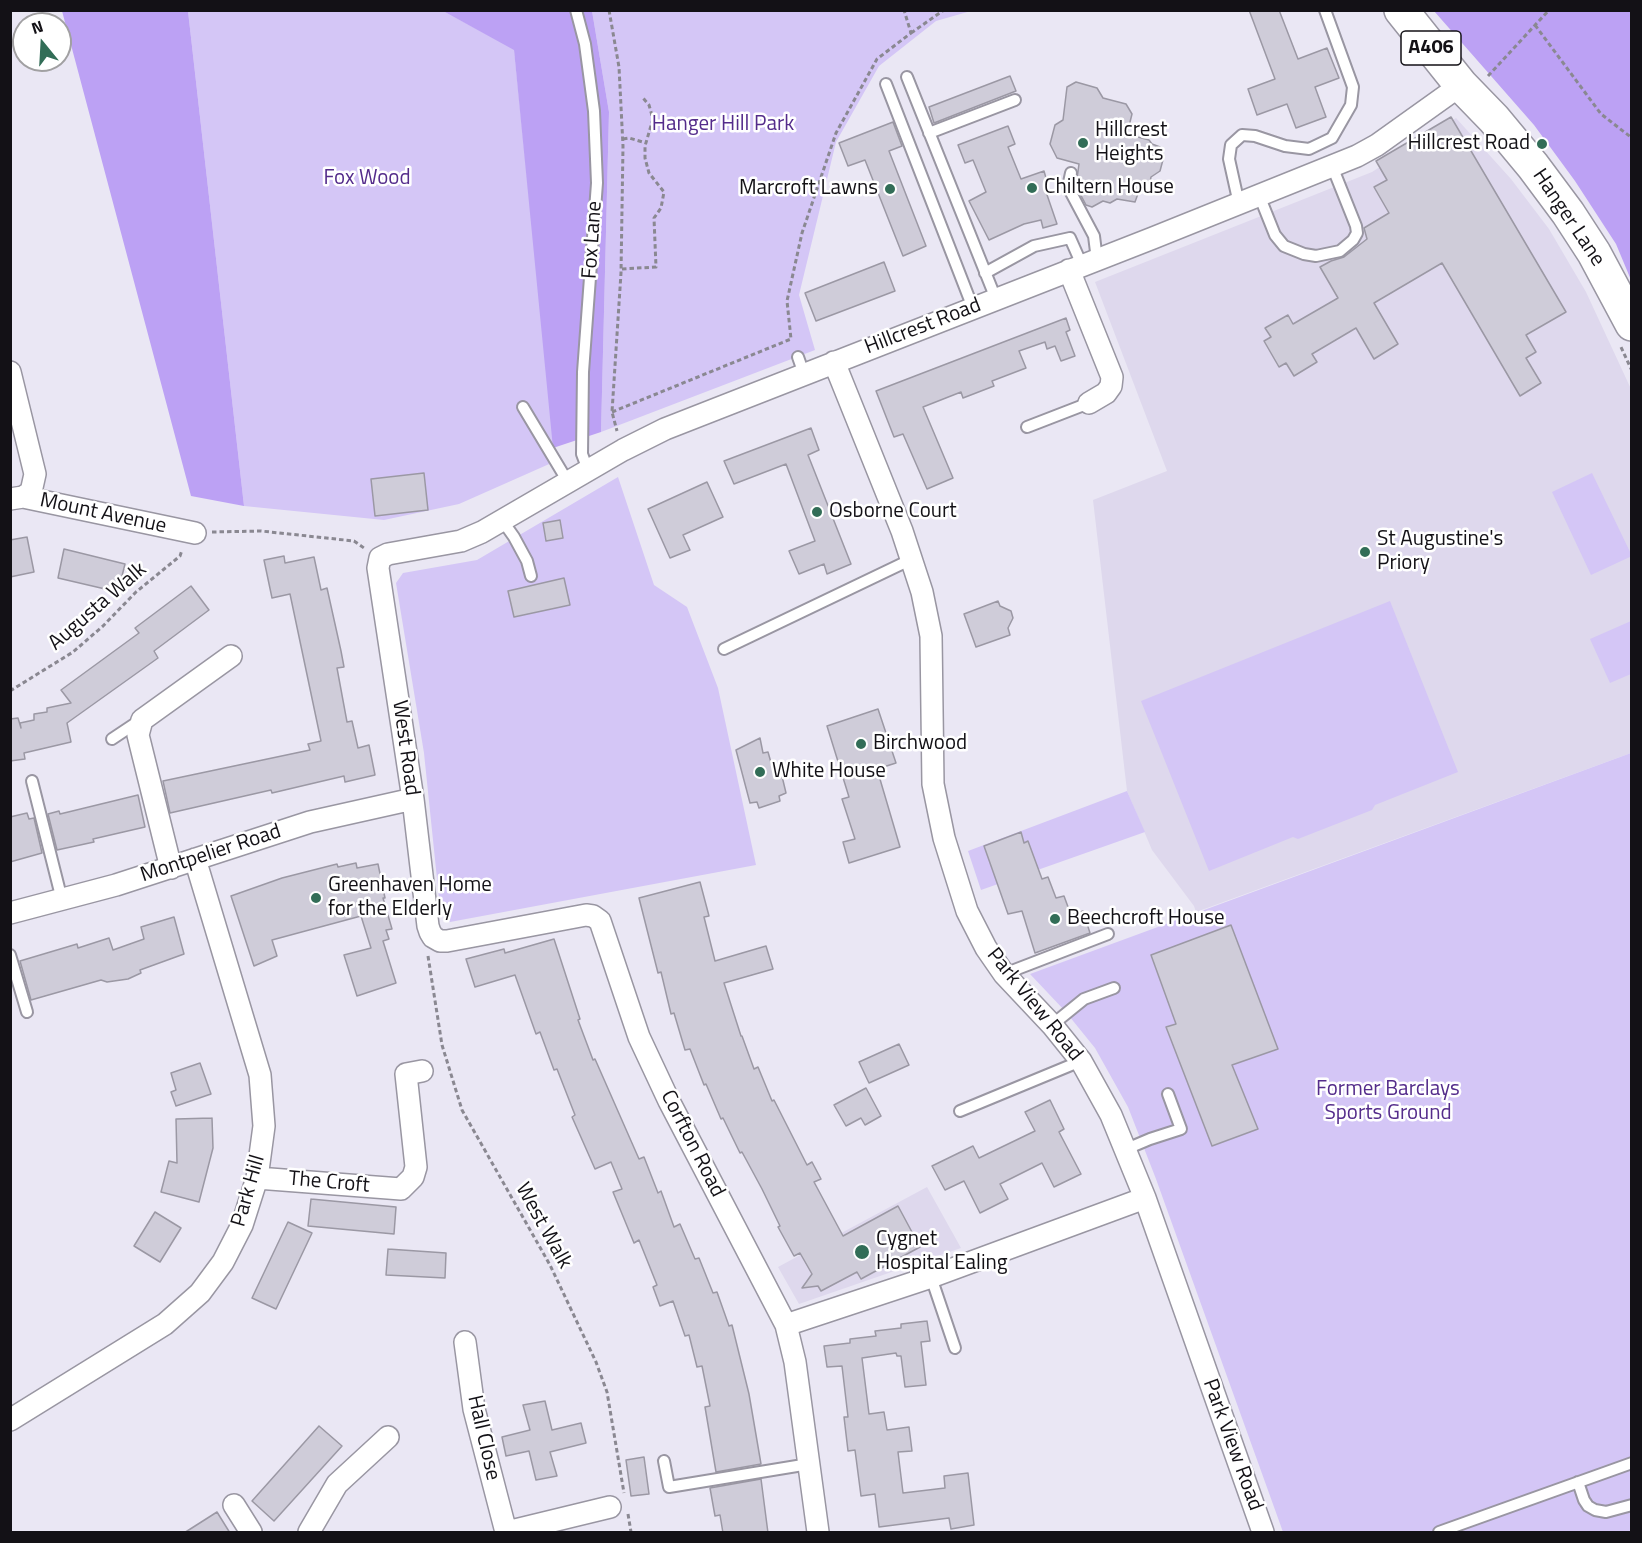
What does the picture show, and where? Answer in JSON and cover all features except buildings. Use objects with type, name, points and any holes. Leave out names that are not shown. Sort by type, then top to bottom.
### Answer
[{"type":"highway","name":"Hanger Lane","points":[[1401,10],[1476,79],[1494,119],[1568,213],[1594,253],[1632,324]]},
{"type":"street","name":"Hillcrest Road","points":[[381,558],[388,554],[461,541],[623,450],[801,366],[834,362],[1332,166],[1377,145],[1476,79]]},
{"type":"street","points":[[1083,265],[1112,377],[1111,386],[1106,393],[1089,403]]},
{"type":"street","name":"Park View Road","points":[[834,362],[912,559],[922,592],[931,636],[933,784],[937,808],[968,910],[986,948],[1004,974],[1052,1025],[1081,1061],[1111,1115],[1145,1198],[1263,1533]]},
{"type":"street","points":[[10,372],[35,474],[31,492],[17,498]]},
{"type":"street","name":"Mount Avenue","points":[[17,498],[192,532]]},
{"type":"street","name":"West Road","points":[[381,558],[378,568],[413,799],[428,926],[433,937]]},
{"type":"street","points":[[171,868],[138,735],[142,720],[231,656]]},
{"type":"street","name":"Montpelier Road","points":[[10,913],[171,868],[310,822],[413,799]]},
{"type":"street","name":"Park Hill","points":[[10,1420],[165,1324],[200,1293],[223,1262],[242,1225],[257,1178],[264,1126],[260,1075],[195,860]]},
{"type":"street","name":"Corfton Road","points":[[433,937],[440,941],[447,941],[586,915],[593,915],[600,921],[639,1037],[669,1101],[786,1325],[795,1362],[818,1533]]},
{"type":"street","name":"The Croft","points":[[257,1178],[401,1189],[413,1178],[416,1167],[405,1074],[422,1071]]},
{"type":"street","points":[[786,1325],[931,1277],[1145,1198]]},
{"type":"street","name":"Hall Close","points":[[465,1342],[474,1409],[506,1533]]},
{"type":"street","points":[[309,1533],[337,1484],[388,1437]]},
{"type":"street","points":[[234,1505],[251,1533]]},
{"type":"street","points":[[506,1533],[621,1508]]},
{"type":"lane","name":"Fox Lane","points":[[576,10],[585,44],[594,111],[597,183],[583,372],[582,454],[588,470]]},
{"type":"lane","points":[[1239,204],[1229,159],[1231,145],[1242,135],[1309,149],[1332,138],[1351,105],[1353,87],[1325,10]]},
{"type":"lane","points":[[907,77],[996,299]]},
{"type":"lane","points":[[886,84],[973,308]]},
{"type":"lane","points":[[930,133],[1015,100]]},
{"type":"lane","points":[[1259,195],[1275,235],[1284,246],[1316,256],[1340,251],[1353,240],[1357,233],[1332,166]]},
{"type":"lane","points":[[1071,173],[1068,187],[1094,236],[1083,265]]},
{"type":"lane","points":[[985,273],[1034,246],[1070,238],[1083,265]]},
{"type":"lane","points":[[1027,427],[1089,403]]},
{"type":"lane","points":[[523,407],[568,482]]},
{"type":"lane","points":[[502,520],[527,561],[531,576]]},
{"type":"lane","points":[[724,649],[912,559]]},
{"type":"lane","points":[[112,739],[142,720]]},
{"type":"lane","points":[[32,781],[62,900]]},
{"type":"lane","points":[[1004,974],[1108,934]]},
{"type":"lane","points":[[10,955],[27,1012]]},
{"type":"lane","points":[[1052,1025],[1084,999],[1114,988]]},
{"type":"lane","points":[[960,1111],[1081,1061]]},
{"type":"lane","points":[[1124,1150],[1180,1129],[1168,1094]]},
{"type":"lane","points":[[931,1277],[955,1348]]},
{"type":"lane","points":[[664,1461],[669,1486],[808,1464]]},
{"type":"lane","points":[[1439,1533],[1632,1463]]},
{"type":"lane","points":[[1578,1482],[1584,1500],[1595,1510],[1606,1512],[1632,1505]]},
{"type":"path","points":[[609,10],[619,67],[623,139],[622,269],[612,412],[623,450]]},
{"type":"path","points":[[904,10],[911,33]]},
{"type":"path","points":[[612,412],[791,339],[787,301],[802,232],[836,133],[877,59],[944,10]]},
{"type":"path","points":[[1476,79],[1549,10]]},
{"type":"path","points":[[1535,25],[1601,114],[1632,138]]},
{"type":"path","points":[[622,269],[656,267],[654,218],[661,208],[664,192],[649,173],[645,158],[646,143],[653,119],[643,98]]},
{"type":"path","points":[[623,139],[629,138],[646,143]]},
{"type":"path","points":[[192,532],[261,531],[354,541],[381,558]]},
{"type":"path","name":"Augusta Walk","points":[[10,691],[73,652],[103,626],[136,592],[180,556],[192,532]]},
{"type":"path","name":"West Walk","points":[[433,937],[428,952],[428,966],[442,1045],[462,1110],[550,1265],[596,1362],[607,1392],[621,1508],[631,1533]]},
{"type":"shaded area","points":[[188,11],[244,506],[191,496],[72,49],[72,12],[62,12]]},
{"type":"shaded area","points":[[443,11],[592,11],[609,112],[601,432],[553,448],[514,50]]},
{"type":"shaded area","points":[[1434,11],[1631,11],[1631,280],[1616,244],[1575,181],[1534,125]]},
{"type":"shaded area","name":"St Augustine's Priory","points":[[1456,118],[1511,179],[1549,229],[1586,292],[1631,389],[1631,753],[1196,912],[1194,906],[1152,850],[1127,791],[1093,500],[1167,471],[1095,282],[1372,172]]},
{"type":"shaded area","points":[[927,1187],[961,1248],[799,1304],[778,1267]]},
{"type":"green space","name":"Fox Wood","points":[[188,11],[443,11],[514,49],[556,461],[459,504],[384,520],[244,506]]},
{"type":"green space","name":"Hanger Hill Park","points":[[592,11],[971,11],[936,21],[879,66],[836,142],[799,295],[815,350],[601,432],[609,112]]},
{"type":"green space","points":[[1592,473],[1632,556],[1591,575],[1552,492]]},
{"type":"green space","points":[[618,477],[654,585],[687,607],[718,688],[756,865],[450,922],[443,915],[439,898],[424,753],[396,583],[403,573],[477,560]]},
{"type":"green space","points":[[1390,601],[1458,772],[1375,805],[1372,810],[1298,839],[1293,837],[1209,871],[1141,701]]},
{"type":"green space","points":[[1631,621],[1631,674],[1610,683],[1590,639]]},
{"type":"green space","name":"Former Barclays Sports Ground","points":[[1631,753],[1631,1532],[1283,1532],[1128,1107],[1095,1048],[1065,1011],[1030,974]]},
{"type":"green space","points":[[1127,791],[1145,832],[981,890],[968,851]]},
{"type":"place","name":"Hillcrest Heights","points":[[1083,143]]},
{"type":"place","name":"Hillcrest Road","points":[[1542,144]]},
{"type":"place","name":"Chiltern House","points":[[1032,188]]},
{"type":"place","name":"Marcroft Lawns","points":[[890,189]]},
{"type":"place","name":"Osborne Court","points":[[817,512]]},
{"type":"place","name":"St Augustine's Priory","points":[[1365,552]]},
{"type":"place","name":"Birchwood","points":[[861,744]]},
{"type":"place","name":"White House","points":[[760,772]]},
{"type":"place","name":"Greenhaven Home for the Elderly","points":[[316,898]]},
{"type":"place","name":"Beechcroft House","points":[[1055,919]]},
{"type":"place","name":"Cygnet Hospital Ealing","points":[[862,1252]]}]
